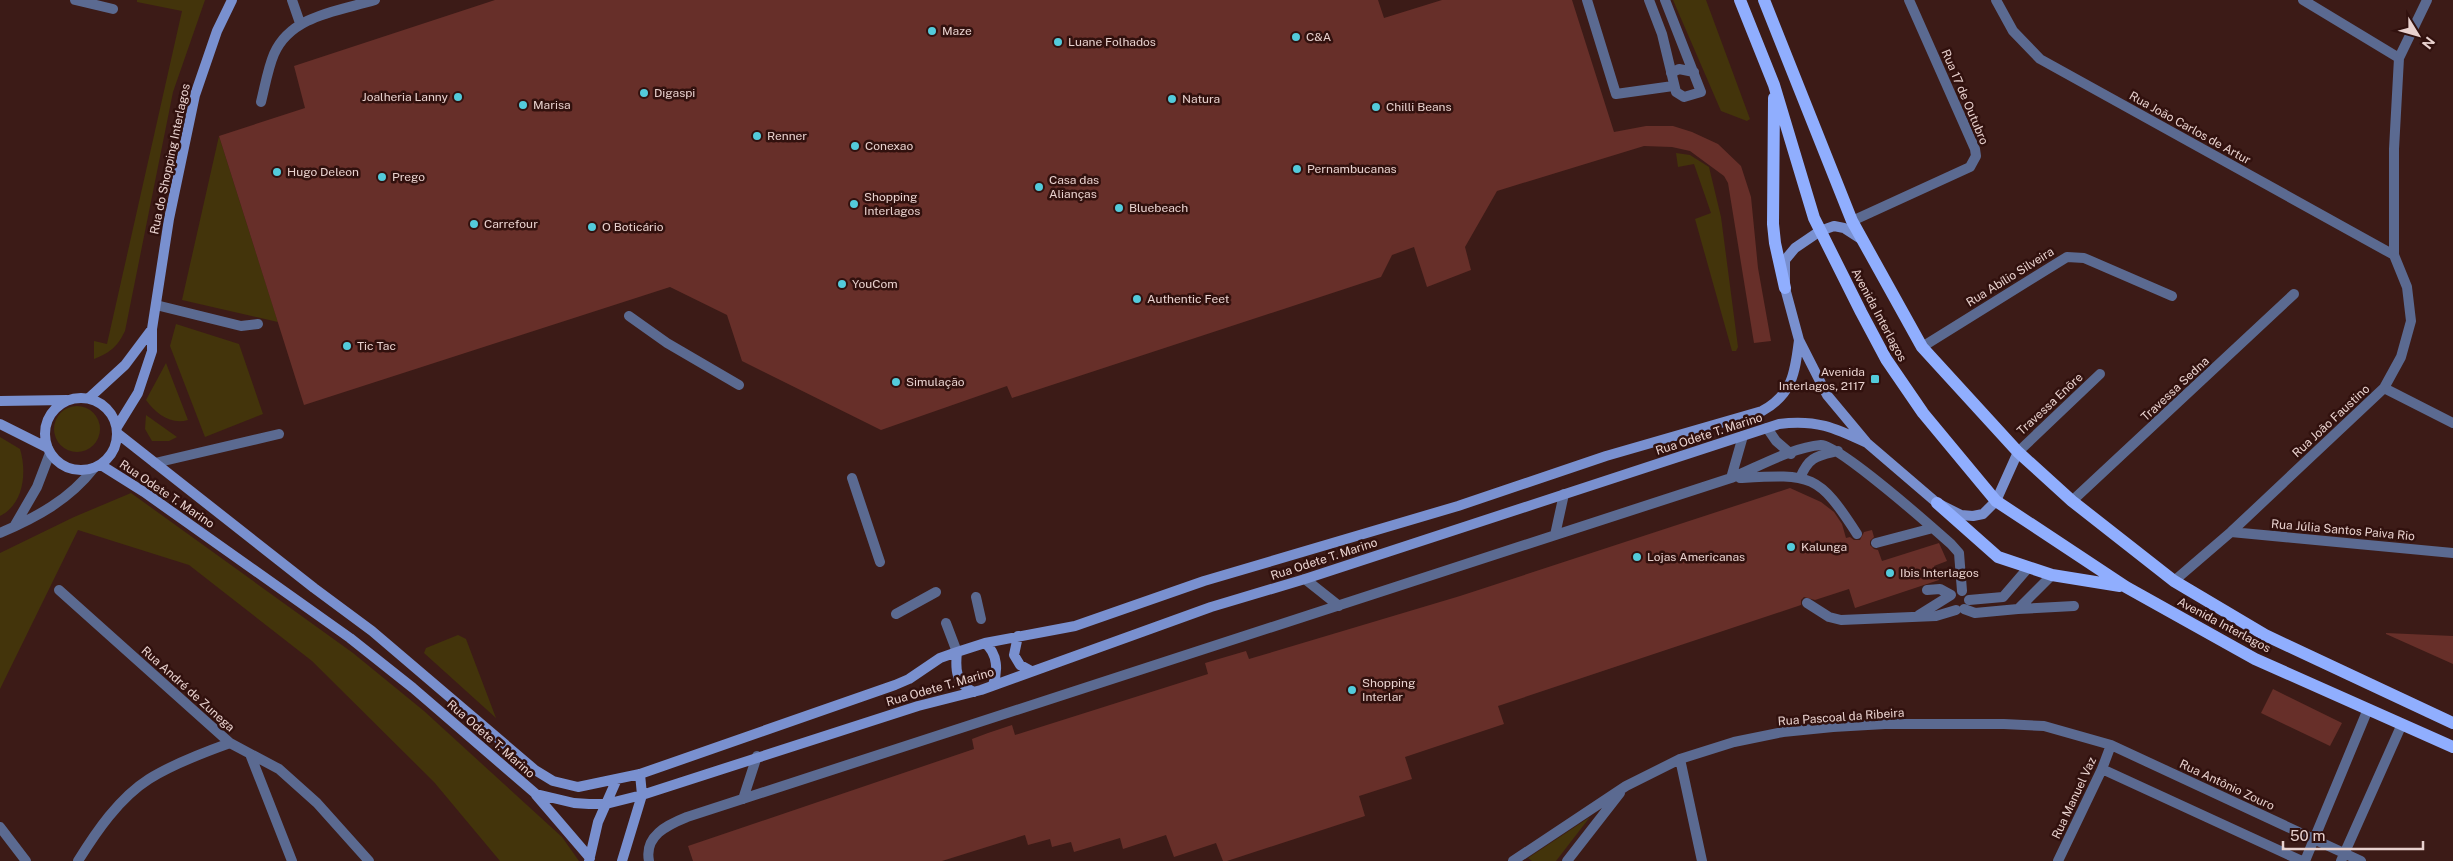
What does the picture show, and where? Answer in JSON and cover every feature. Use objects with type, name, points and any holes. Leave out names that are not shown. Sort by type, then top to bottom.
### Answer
[{"type":"main road","name":"Avenida Interlagos","points":[[1740,0],[1774,85],[1820,231],[1886,359],[1955,454],[1996,501],[2126,587],[2255,659],[2453,747]]},
{"type":"main road","name":"Avenida Interlagos","points":[[1764,0],[1852,221],[1922,347],[2018,452],[2072,501],[2174,581],[2265,635],[2453,723]]},
{"type":"main road","points":[[1774,85],[1773,224],[1775,243],[1785,288]]},
{"type":"main road","points":[[1937,503],[1998,557],[2052,575],[2126,587]]},
{"type":"street","points":[[75,0],[113,9]]},
{"type":"street","name":"Rua do Shopping Interlagos","points":[[117,430],[138,393],[152,351],[152,329],[169,219],[195,95],[217,31],[232,0]]},
{"type":"street","points":[[292,0],[300,23]]},
{"type":"street","points":[[261,102],[274,54],[284,36],[300,23],[376,0]]},
{"type":"street","points":[[1587,0],[1616,94],[1673,86]]},
{"type":"street","points":[[1649,0],[1662,34],[1673,86],[1679,96],[1691,96],[1701,92],[1665,0]]},
{"type":"street","name":"Rua 17 de Outubro","points":[[1852,221],[1970,167],[1976,156],[1975,149],[1909,0]]},
{"type":"street","name":"Rua João Carlos de Artur","points":[[1996,0],[2013,31],[2040,59],[2394,255]]},
{"type":"street","points":[[2303,0],[2399,58]]},
{"type":"street","name":"Rua João Faustino","points":[[2174,581],[2231,532],[2384,388],[2401,357],[2411,321],[2407,287],[2394,255],[2394,148],[2399,58],[2427,0]]},
{"type":"street","points":[[1671,73],[1679,69],[1694,72]]},
{"type":"street","points":[[1862,239],[1840,227],[1834,226],[1820,231],[1794,248],[1786,260],[1785,288],[1799,340],[1827,395],[1867,443],[1937,503],[1961,515],[1973,516],[1983,514],[1996,501],[2018,452]]},
{"type":"street","name":"Rua Abílio Silveira","points":[[1922,347],[2067,257],[2084,258],[2172,296]]},
{"type":"street","name":"Travessa Sedna","points":[[2072,501],[2294,294]]},
{"type":"street","points":[[156,305],[241,326],[258,324]]},
{"type":"street","points":[[629,316],[667,344],[739,385]]},
{"type":"street","points":[[89,398],[125,366],[152,329]]},
{"type":"street","name":"Rua Odete T. Marino","points":[[117,430],[155,463],[314,588],[380,637],[534,770],[553,781],[578,787],[640,774],[895,685],[909,679],[940,658],[985,643],[1018,636],[1052,632],[1075,626],[1204,581],[1458,506],[1606,456],[1762,411],[1772,405],[1791,383],[1799,340]]},
{"type":"street","name":"Travessa Enõre","points":[[2018,452],[2100,374]]},
{"type":"street","points":[[2384,388],[2453,423]]},
{"type":"street","points":[[0,401],[89,398],[103,404],[113,416],[117,430],[113,451],[78,488],[0,533]]},
{"type":"street","points":[[15,526],[37,487],[49,451],[45,428],[50,416],[57,407],[68,400]]},
{"type":"street","name":"Rua Odete T. Marino","points":[[97,466],[144,492],[350,638],[413,688],[536,794],[574,803],[606,804],[642,795],[758,756],[918,706],[974,692],[1211,607],[1305,579],[1767,428],[1794,422],[1824,424],[1867,443]]},
{"type":"street","points":[[0,424],[49,451],[58,462],[70,469],[84,470],[97,466]]},
{"type":"street","points":[[1767,428],[1776,441],[1791,454]]},
{"type":"street","points":[[155,463],[279,434]]},
{"type":"street","points":[[1732,478],[1743,436]]},
{"type":"street","points":[[649,861],[647,854],[650,844],[657,833],[666,826],[743,799],[1556,536],[1732,478],[1791,454],[1823,445],[1838,451],[1952,544],[1959,553],[1962,591],[1969,600]]},
{"type":"street","points":[[1800,478],[1809,460],[1816,456],[1838,451]]},
{"type":"street","points":[[1732,478],[1787,476],[1800,478],[1825,490],[1835,500],[1857,534]]},
{"type":"street","points":[[852,478],[880,562]]},
{"type":"street","points":[[1556,536],[1564,494]]},
{"type":"street","points":[[1876,543],[1933,528]]},
{"type":"street","name":"Rua Júlia Santos Paiva Rio","points":[[2231,532],[2453,553]]},
{"type":"street","points":[[1807,603],[1829,618],[1840,620],[1946,614],[1960,610],[1969,600],[2003,597],[2028,568]]},
{"type":"street","points":[[2018,609],[2052,575]]},
{"type":"street","points":[[1305,579],[1339,606]]},
{"type":"street","points":[[1927,590],[1940,589],[1951,595]]},
{"type":"street","name":"Rua André de Zunega","points":[[59,590],[230,743],[279,769],[299,786],[369,861]]},
{"type":"street","points":[[1919,615],[1954,592],[1962,591]]},
{"type":"street","points":[[896,614],[936,592]]},
{"type":"street","points":[[1951,595],[1950,605],[1960,610],[1975,613],[2074,606]]},
{"type":"street","points":[[976,596],[981,619]]},
{"type":"street","points":[[946,623],[957,652],[957,676],[963,686],[974,692]]},
{"type":"street","points":[[1018,636],[1014,655],[1020,665],[1031,671]]},
{"type":"street","points":[[985,643],[995,660],[996,674],[993,685]]},
{"type":"street","points":[[2102,769],[2303,861],[2314,840],[2368,709]]},
{"type":"street","name":"Rua Pascoal da Ribeira","points":[[1521,859],[1626,786],[1680,759],[1734,742],[1783,732],[1885,724],[2044,726],[2110,744]]},
{"type":"street","points":[[2342,857],[2402,724]]},
{"type":"street","points":[[78,861],[98,832],[131,792],[149,779],[170,768],[230,743]]},
{"type":"street","name":"Rua Antônio Zouro","points":[[2110,744],[2314,840],[2342,857],[2361,861]]},
{"type":"street","name":"Rua Manuel Vaz","points":[[2058,861],[2102,769],[2110,744]]},
{"type":"street","points":[[250,754],[292,861]]},
{"type":"street","points":[[743,799],[758,756]]},
{"type":"street","points":[[1680,759],[1702,861]]},
{"type":"street","points":[[622,861],[642,795],[640,774]]},
{"type":"street","points":[[589,859],[598,822],[618,779]]},
{"type":"street","points":[[1567,861],[1626,786]]},
{"type":"street","points":[[536,794],[589,859]]},
{"type":"street","points":[[0,827],[26,861]]},
{"type":"shaded area","points":[[137,0],[205,0],[173,92],[125,331],[113,348],[94,359],[94,341],[107,344],[182,11],[137,2]]},
{"type":"shaded area","points":[[1673,0],[1706,0],[1750,119],[1747,121],[1721,111]]},
{"type":"shaded area","points":[[219,136],[278,322],[182,300]]},
{"type":"shaded area","points":[[1676,153],[1690,155],[1709,167],[1721,217],[1738,347],[1736,351],[1732,351],[1695,219],[1711,213],[1694,164],[1678,167]]},
{"type":"shaded area","points":[[176,324],[239,344],[263,414],[205,437],[170,346]]},
{"type":"shaded area","points":[[166,363],[188,420],[170,420],[154,410],[146,400]]},
{"type":"shaded area","points":[[73,406],[81,406],[90,410],[96,416],[100,429],[96,442],[90,448],[81,452],[73,452],[64,448],[58,442],[54,433],[54,425],[58,416],[64,410]]},
{"type":"shaded area","points":[[146,415],[177,437],[169,441],[152,441],[145,429]]},
{"type":"shaded area","points":[[0,437],[20,449],[23,477],[19,496],[8,511],[0,516]]},
{"type":"shaded area","points":[[131,493],[353,653],[424,711],[562,837],[579,861],[500,861],[434,782],[312,661],[189,565],[78,530],[0,689],[0,553],[74,517]]},
{"type":"shaded area","points":[[458,635],[466,639],[496,718],[424,653],[426,648]]},
{"type":"shaded area","points":[[1590,817],[1556,861],[1532,861],[1528,858]]},
{"type":"building","name":"Shopping Interlagos","points":[[495,0],[1378,0],[1384,18],[1442,0],[1572,0],[1614,132],[1646,126],[1673,126],[1718,144],[1741,166],[1751,197],[1758,268],[1771,341],[1754,343],[1728,183],[1724,176],[1690,151],[1672,147],[1644,146],[1497,191],[1465,247],[1471,270],[1427,287],[1414,247],[1392,255],[1381,277],[1012,398],[1007,386],[881,430],[742,361],[727,315],[670,287],[304,405],[219,136],[305,108],[294,66]]},
{"type":"building","name":"Shopping Interlar","points":[[1790,488],[1821,502],[1834,512],[1842,524],[1846,538],[1850,537],[1854,540],[1860,540],[1864,532],[1872,530],[1874,537],[1870,541],[1870,545],[1878,550],[1882,561],[1939,543],[1947,561],[1934,566],[1939,580],[1855,608],[1849,589],[1815,600],[1804,597],[1801,600],[1801,605],[1498,706],[1504,724],[1405,757],[1412,779],[1359,796],[1365,816],[1227,861],[1223,861],[1216,843],[1174,857],[1166,835],[1123,849],[1120,838],[1074,852],[1071,842],[1052,847],[1050,839],[1028,845],[1025,835],[942,861],[693,861],[688,846],[974,749],[972,739],[1012,725],[1015,735],[1208,674],[1205,663],[1246,651],[1249,659],[1460,596]]},
{"type":"building","points":[[2386,634],[2453,636],[2453,664]]},
{"type":"building","points":[[2273,689],[2342,723],[2330,746],[2261,713]]},
{"type":"place","name":"Maze","points":[[932,31]]},
{"type":"place","name":"C&A","points":[[1296,37]]},
{"type":"place","name":"Luane Folhados","points":[[1058,42]]},
{"type":"place","name":"Digaspi","points":[[644,93]]},
{"type":"place","name":"Joalheria Lanny","points":[[458,97]]},
{"type":"place","name":"Natura","points":[[1172,99]]},
{"type":"place","name":"Marisa","points":[[523,105]]},
{"type":"place","name":"Chilli Beans","points":[[1376,107]]},
{"type":"place","name":"Renner","points":[[757,136]]},
{"type":"place","name":"Conexao","points":[[855,146]]},
{"type":"place","name":"Pernambucanas","points":[[1297,169]]},
{"type":"place","name":"Hugo Deleon","points":[[277,172]]},
{"type":"place","name":"Prego","points":[[382,177]]},
{"type":"place","name":"Casa das Alianças","points":[[1039,187]]},
{"type":"place","name":"Shopping Interlagos","points":[[854,204]]},
{"type":"place","name":"Bluebeach","points":[[1119,208]]},
{"type":"place","name":"Carrefour","points":[[474,224]]},
{"type":"place","name":"O Boticário","points":[[592,227]]},
{"type":"place","name":"YouCom","points":[[842,284]]},
{"type":"place","name":"Authentic Feet","points":[[1137,299]]},
{"type":"place","name":"Tic Tac","points":[[347,346]]},
{"type":"place","name":"Avenida Interlagos, 2117","points":[[1875,379]]},
{"type":"place","name":"Simulação","points":[[896,382]]},
{"type":"place","name":"Kalunga","points":[[1791,547]]},
{"type":"place","name":"Lojas Americanas","points":[[1637,557]]},
{"type":"place","name":"Ibis Interlagos","points":[[1890,573]]},
{"type":"place","name":"Shopping Interlar","points":[[1352,690]]}]
